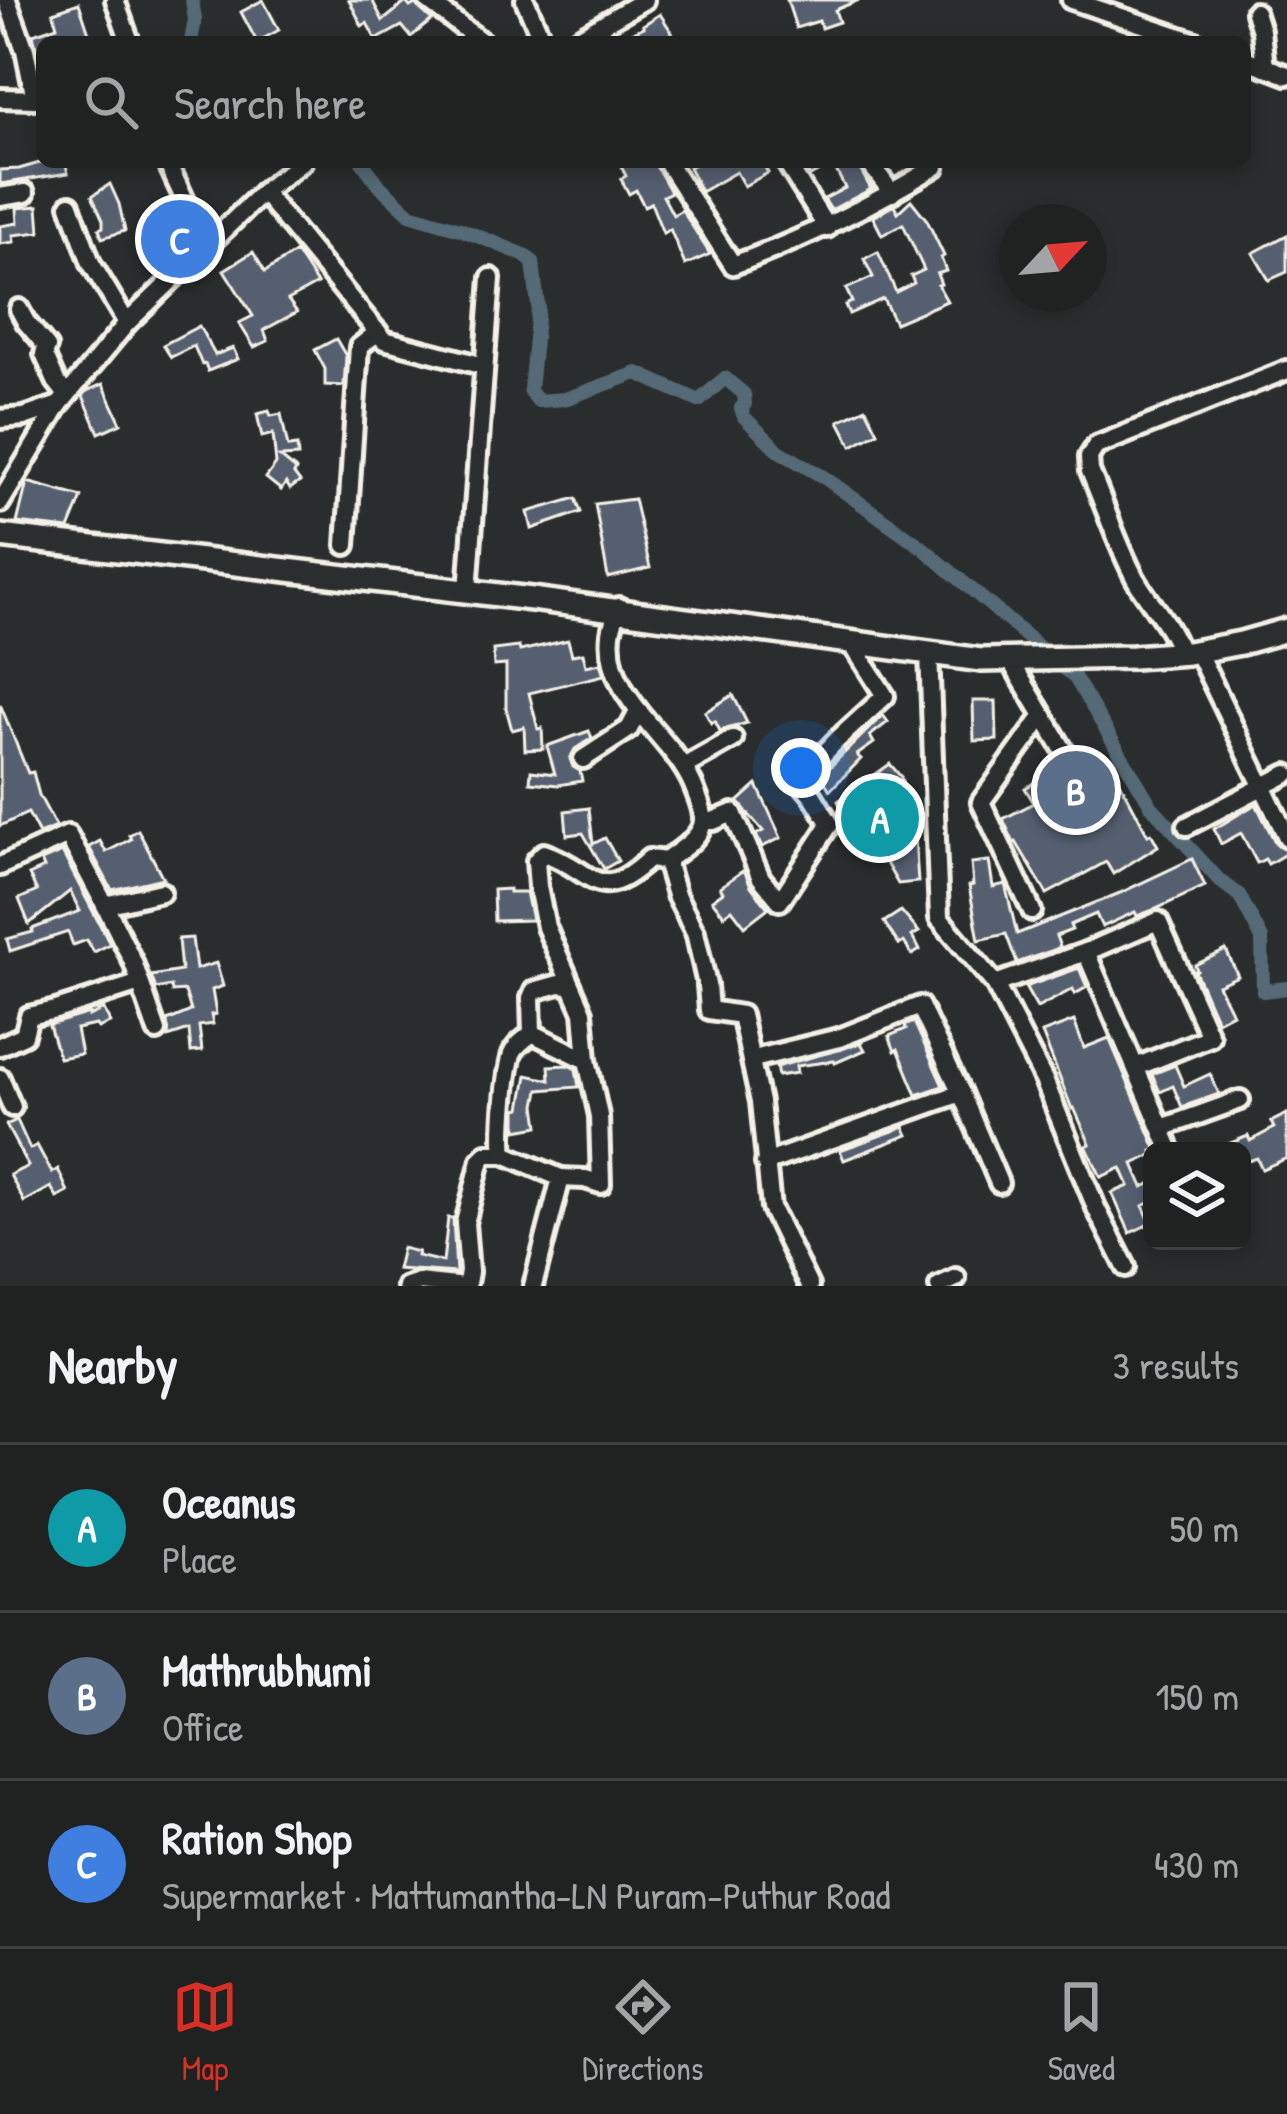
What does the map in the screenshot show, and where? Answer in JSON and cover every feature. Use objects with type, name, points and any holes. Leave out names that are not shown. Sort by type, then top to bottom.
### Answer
[{"type":"main road","points":[[0,536],[618,609],[981,661],[1188,652],[1287,630]]},
{"type":"street","points":[[7,0],[36,91]]},
{"type":"street","points":[[115,0],[128,36]]},
{"type":"street","points":[[427,0],[473,36]]},
{"type":"street","points":[[526,0],[541,36]]},
{"type":"street","points":[[588,36],[644,0]]},
{"type":"street","points":[[1071,0],[1178,36]]},
{"type":"street","points":[[1255,12],[1265,67]]},
{"type":"street","points":[[1251,61],[1287,76]]},
{"type":"street","points":[[0,98],[36,98]]},
{"type":"street","points":[[170,168],[206,246]]},
{"type":"street","points":[[0,503],[63,400],[128,322],[263,192],[294,168]]},
{"type":"street","points":[[671,168],[733,265],[827,228],[933,168]]},
{"type":"street","points":[[790,168],[827,228]]},
{"type":"street","points":[[873,168],[892,193]]},
{"type":"street","points":[[263,192],[384,340],[484,366]]},
{"type":"street","points":[[0,197],[25,194]]},
{"type":"street","points":[[70,205],[92,263],[128,322]]},
{"type":"street","points":[[468,591],[491,278]]},
{"type":"street","points":[[19,308],[47,347],[44,354],[63,400]]},
{"type":"street","points":[[346,545],[359,347],[378,332]]},
{"type":"street","points":[[1287,370],[1096,446],[1089,457],[1090,471],[1138,585],[1188,652],[1287,837]]},
{"type":"street","points":[[0,419],[24,416],[63,400]]},
{"type":"street","points":[[406,1286],[467,1283],[465,1223],[481,1160],[487,1154],[504,1154],[561,1178],[601,1184],[599,1116],[583,1012],[546,927],[536,861],[544,854],[553,856],[597,884],[616,883],[649,859],[666,861],[697,836],[703,821],[685,766],[638,712],[616,670],[610,636],[618,609]]},
{"type":"street","points":[[703,821],[733,813],[761,878],[781,902],[830,824],[799,780],[885,696],[850,641]]},
{"type":"street","points":[[928,652],[939,918],[995,984],[1044,1080],[1097,1210],[1126,1267]]},
{"type":"street","points":[[1012,660],[1070,761]]},
{"type":"street","points":[[583,759],[629,729],[638,712]]},
{"type":"street","points":[[1032,911],[981,802],[1043,716]]},
{"type":"street","points":[[685,766],[733,739]]},
{"type":"street","points":[[1186,826],[1287,774]]},
{"type":"street","points":[[0,866],[68,835],[105,905],[157,1031]]},
{"type":"street","points":[[666,861],[695,932],[709,1010],[742,1015],[753,1059],[771,1208],[809,1286]]},
{"type":"street","points":[[105,905],[161,892]]},
{"type":"street","points":[[995,984],[1158,921],[1210,1037],[1136,1067]]},
{"type":"street","points":[[1086,952],[1167,1142]]},
{"type":"street","points":[[0,1046],[24,1035],[29,1016],[140,983]]},
{"type":"street","points":[[532,1033],[534,991],[572,985]]},
{"type":"street","points":[[753,1059],[839,1038],[920,1006],[999,1183]]},
{"type":"street","points":[[532,1033],[587,1060]]},
{"type":"street","points":[[504,1154],[512,1054],[532,1033]]},
{"type":"street","points":[[0,1078],[12,1107]]},
{"type":"street","points":[[765,1163],[961,1093]]},
{"type":"street","points":[[1162,1128],[1240,1100]]},
{"type":"street","points":[[532,1286],[561,1178]]},
{"type":"building","points":[[263,0],[279,30],[254,36],[241,12]]},
{"type":"building","points":[[349,0],[372,0],[383,21],[406,2],[432,20],[412,36],[402,26],[374,36],[367,23],[362,26]]},
{"type":"building","points":[[787,0],[859,0],[835,10],[839,22],[821,28],[819,21],[796,28]]},
{"type":"building","points":[[79,3],[90,36],[36,36],[36,46],[33,34],[57,26],[53,12]]},
{"type":"building","points":[[660,14],[674,36],[624,36]]},
{"type":"building","points":[[36,164],[36,168],[67,168],[68,173],[0,184],[0,170]]},
{"type":"building","points":[[622,168],[657,168],[671,192],[663,196],[673,215],[682,210],[710,254],[685,265],[670,229],[663,233],[651,203],[644,206],[636,190],[629,194],[621,179],[626,176]]},
{"type":"building","points":[[689,168],[765,168],[768,173],[744,186],[736,172],[701,192]]},
{"type":"building","points":[[835,168],[859,168],[871,189],[831,210],[824,199],[845,188]]},
{"type":"building","points":[[110,184],[125,231],[102,238],[103,220],[92,196]]},
{"type":"building","points":[[911,200],[927,220],[944,256],[946,271],[937,274],[947,301],[895,323],[883,299],[849,314],[845,305],[852,302],[846,289],[873,277],[864,259],[878,252],[896,292],[914,283],[911,276],[924,270],[903,224],[882,235],[873,217],[894,205],[898,212]]},
{"type":"building","points":[[38,206],[40,232],[13,235],[14,242],[0,244],[0,226],[18,223],[17,208]]},
{"type":"building","points":[[1287,235],[1287,272],[1269,280],[1253,253]]},
{"type":"building","points":[[253,252],[265,272],[296,252],[317,284],[288,300],[297,312],[264,330],[268,341],[254,347],[239,323],[253,316],[224,270]]},
{"type":"building","points":[[199,326],[215,355],[233,348],[238,359],[208,371],[194,346],[171,357],[163,345]]},
{"type":"building","points":[[336,339],[346,356],[344,386],[325,385],[325,369],[315,350]]},
{"type":"building","points":[[103,384],[121,423],[99,433],[83,396]]},
{"type":"building","points":[[866,408],[878,432],[852,446],[839,421]]},
{"type":"building","points":[[269,411],[271,416],[281,414],[288,447],[297,446],[298,456],[280,457],[296,470],[300,482],[290,489],[286,483],[281,490],[266,478],[276,464],[273,434],[262,437],[257,414]]},
{"type":"building","points":[[27,482],[82,497],[69,529],[17,523]]},
{"type":"building","points":[[576,498],[581,512],[532,529],[528,512]]},
{"type":"building","points":[[634,499],[650,568],[608,578],[595,504]]},
{"type":"building","points":[[568,640],[572,655],[583,653],[586,666],[600,663],[604,675],[529,693],[538,729],[542,728],[543,749],[525,750],[524,727],[512,730],[506,708],[506,665],[494,666],[493,650],[519,647],[520,651]]},
{"type":"building","points":[[733,695],[747,723],[720,731],[705,712]]},
{"type":"building","points":[[973,701],[996,701],[997,740],[974,741]]},
{"type":"building","points":[[0,704],[56,827],[39,834],[28,813],[0,826]]},
{"type":"building","points":[[883,715],[888,722],[870,736],[874,743],[857,755],[861,759],[830,790],[821,776]]},
{"type":"building","points":[[589,731],[592,738],[575,749],[570,759],[582,781],[530,782],[531,771],[555,774],[547,746]]},
{"type":"building","points":[[1108,759],[1158,846],[1113,874],[1106,862],[1047,894],[1003,819],[1034,803],[1025,788],[1038,781],[1046,796]]},
{"type":"building","points":[[890,764],[901,777],[913,809],[918,882],[898,884],[883,858],[859,848],[838,801]]},
{"type":"building","points":[[757,785],[781,838],[762,847],[756,835],[763,831],[738,802]]},
{"type":"building","points":[[1256,804],[1276,844],[1287,850],[1268,864],[1265,859],[1257,863],[1241,833],[1221,844],[1214,829]]},
{"type":"building","points":[[589,808],[593,844],[605,838],[618,861],[604,869],[583,833],[567,835],[565,811]]},
{"type":"building","points":[[138,830],[163,878],[112,890],[89,847],[100,841],[106,852]]},
{"type":"building","points":[[62,852],[110,944],[94,952],[87,940],[73,945],[68,932],[10,951],[7,939],[80,911],[70,891],[29,924],[19,899],[37,891],[29,875],[44,868],[41,861]]},
{"type":"building","points":[[1192,859],[1205,886],[1102,927],[1096,914],[1056,936],[1060,947],[1051,951],[1017,963],[1006,934],[979,940],[969,886],[973,885],[971,863],[989,861],[993,887],[1005,884],[1017,934]]},
{"type":"building","points":[[744,870],[768,908],[745,926],[732,909],[724,915],[712,900],[723,892],[720,887]]},
{"type":"building","points":[[493,890],[526,892],[532,920],[494,921]]},
{"type":"building","points":[[901,911],[919,932],[912,936],[920,950],[912,955],[884,922]]},
{"type":"building","points":[[192,938],[196,969],[216,963],[223,986],[212,990],[213,1024],[199,1026],[202,1051],[191,1052],[189,1030],[168,1037],[167,1021],[191,1011],[185,991],[172,992],[171,986],[156,989],[151,976],[181,971],[178,939]]},
{"type":"building","points":[[1226,950],[1238,976],[1218,985],[1232,1013],[1217,1021],[1195,965]]},
{"type":"building","points":[[1079,968],[1087,987],[1037,1008],[1025,987]]},
{"type":"building","points":[[104,1009],[110,1023],[76,1029],[81,1054],[59,1058],[49,1025]]},
{"type":"building","points":[[1074,1021],[1084,1048],[1109,1038],[1153,1142],[1143,1142],[1143,1159],[1133,1164],[1143,1187],[1143,1227],[1130,1233],[1112,1193],[1129,1186],[1121,1168],[1101,1177],[1042,1033]]},
{"type":"building","points":[[914,1022],[943,1086],[917,1095],[889,1036]]},
{"type":"building","points":[[861,1043],[865,1050],[835,1063],[796,1066],[797,1073],[778,1076],[776,1067]]},
{"type":"building","points":[[1175,1065],[1184,1086],[1210,1074],[1219,1094],[1182,1107],[1173,1086],[1160,1092],[1152,1074]]},
{"type":"building","points":[[549,1066],[576,1069],[579,1087],[539,1090],[539,1126],[517,1130],[517,1109],[527,1075],[550,1080]]},
{"type":"building","points":[[1287,1114],[1287,1158],[1262,1169],[1257,1158],[1251,1160],[1251,1142],[1233,1142],[1248,1136],[1250,1141],[1274,1128],[1271,1122]]},
{"type":"building","points":[[17,1120],[30,1149],[37,1145],[52,1173],[58,1169],[68,1192],[57,1198],[51,1187],[24,1202],[10,1175],[28,1166],[6,1125]]},
{"type":"building","points":[[904,1127],[908,1135],[844,1160],[840,1150]]},
{"type":"building","points":[[448,1218],[453,1218],[456,1273],[397,1269],[402,1248],[443,1262]]},
{"type":"waterway","points":[[192,0],[192,36]]},
{"type":"waterway","points":[[366,168],[410,214],[460,229],[533,262],[538,307],[530,391],[538,401],[565,399],[637,373],[699,401],[725,378],[744,394],[744,417],[779,451],[922,547],[1075,678],[1152,807],[1220,881],[1239,895],[1262,939],[1263,991],[1287,988]]},
{"type":"place","name":"Ration Shop","points":[[180,239]]},
{"type":"place","name":"Mathrubhumi","points":[[1076,790]]},
{"type":"place","name":"Oceanus","points":[[880,818]]}]
